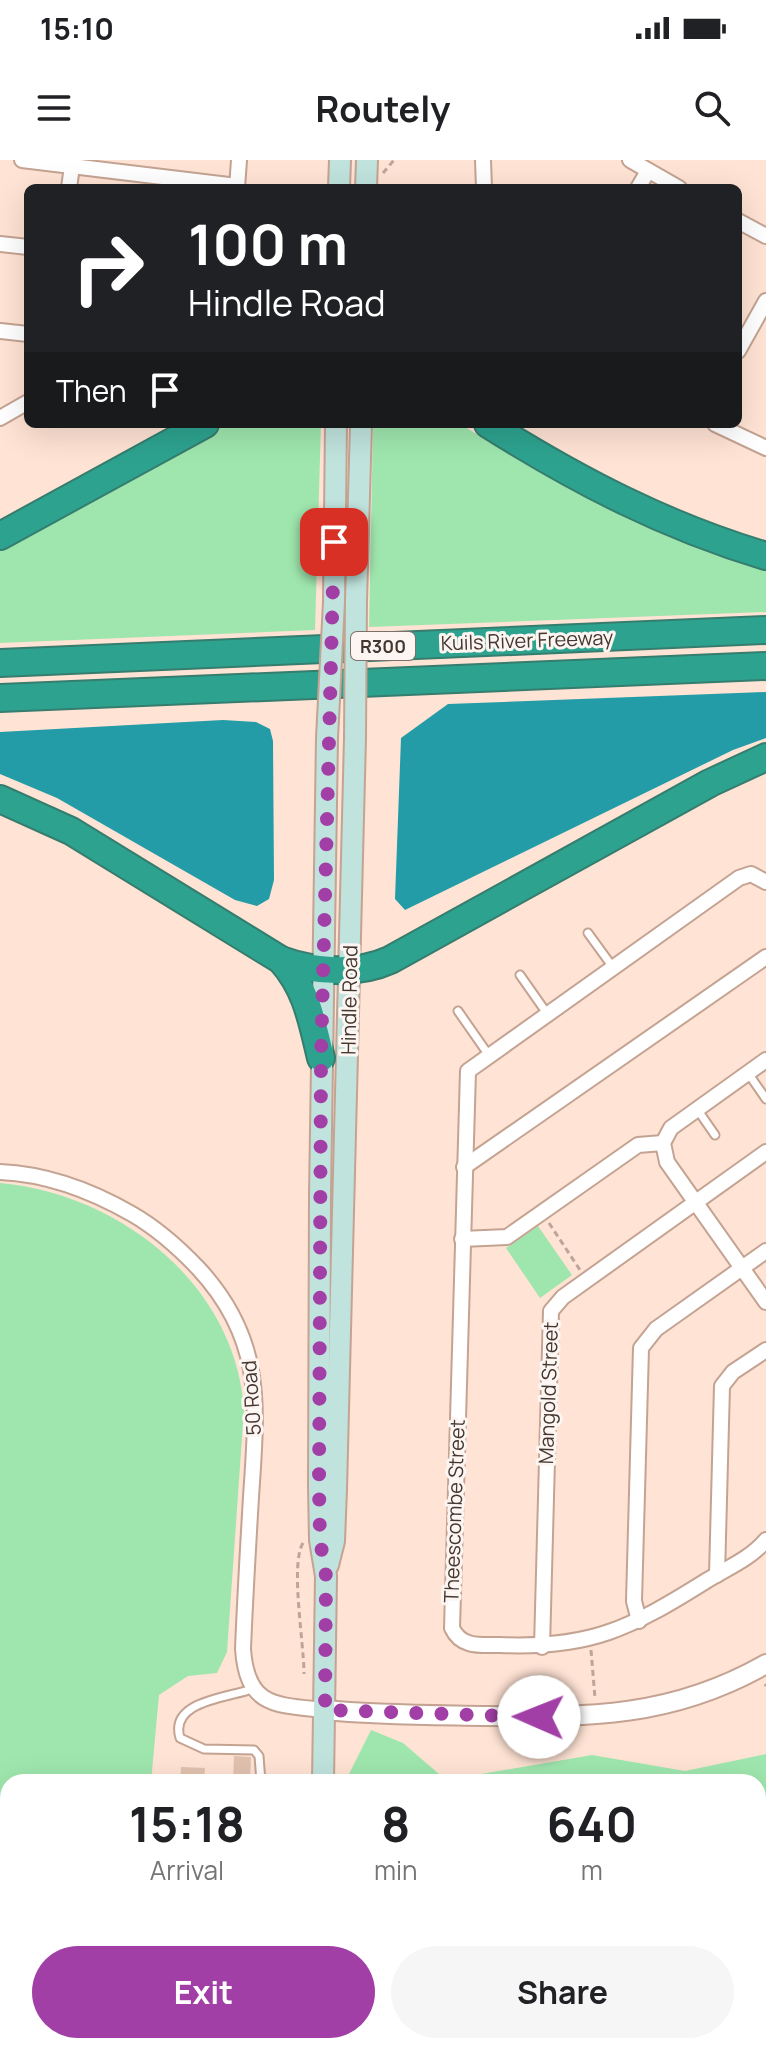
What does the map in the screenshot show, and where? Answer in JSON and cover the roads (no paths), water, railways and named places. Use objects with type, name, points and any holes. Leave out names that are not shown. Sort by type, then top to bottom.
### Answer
[{"type":"highway","points":[[0,536],[198,428]]},
{"type":"highway","points":[[494,428],[558,468],[622,502],[682,528],[766,556]]},
{"type":"highway","name":"Kuils River Freeway","points":[[0,663],[766,630]]},
{"type":"highway","name":"Kuils River Freeway","points":[[0,698],[766,666]]},
{"type":"highway","points":[[281,960],[350,969],[372,967],[390,960],[710,783],[766,757]]},
{"type":"highway","points":[[0,799],[81,837],[281,960],[295,976],[308,1002],[321,1058]]},
{"type":"main road","points":[[339,184],[340,160]]},
{"type":"main road","name":"Hindle Road","points":[[323,1774],[326,1576],[320,1540],[319,1486],[321,1058],[336,428]]},
{"type":"main road","name":"Hindle Road","points":[[326,1576],[334,1541],[336,1489],[361,428]]},
{"type":"street","points":[[22,160],[156,182],[188,184]]},
{"type":"street","points":[[237,184],[239,160]]},
{"type":"street","points":[[483,160],[484,184]]},
{"type":"street","points":[[630,160],[672,184]]},
{"type":"street","points":[[70,184],[72,166]]},
{"type":"street","points":[[640,184],[648,171]]},
{"type":"street","points":[[742,223],[766,236]]},
{"type":"street","points":[[0,244],[24,247]]},
{"type":"street","points":[[742,332],[766,301]]},
{"type":"street","points":[[0,331],[24,334]]},
{"type":"street","points":[[0,418],[24,404]]},
{"type":"street","points":[[724,428],[766,448]]},
{"type":"street","name":"Theescombe Street","points":[[766,882],[751,874],[739,878],[472,1066],[466,1081],[452,1628],[466,1643],[542,1647],[590,1638],[639,1621],[746,1558],[766,1540]]},
{"type":"street","points":[[464,1167],[766,957]]},
{"type":"street","points":[[766,1060],[671,1128],[663,1143],[667,1162],[766,1302]]},
{"type":"street","points":[[462,1239],[504,1238],[638,1145],[663,1143]]},
{"type":"street","name":"Mangold Street","points":[[542,1647],[551,1311],[563,1297],[766,1152]]},
{"type":"street","name":"50 Road","points":[[0,1172],[79,1188],[144,1221],[183,1252],[216,1288],[235,1317],[248,1353],[256,1411],[243,1649],[252,1689]]},
{"type":"street","points":[[639,1621],[634,1601],[641,1348],[656,1329],[766,1251]]},
{"type":"street","points":[[717,1575],[722,1386],[733,1372],[766,1350]]},
{"type":"street","points":[[252,1689],[275,1704],[325,1710],[597,1717],[678,1703],[741,1678],[766,1664]]},
{"type":"lane","points":[[588,933],[612,966]]},
{"type":"lane","points":[[520,975],[546,1012]]},
{"type":"lane","points":[[458,1011],[488,1054]]},
{"type":"lane","points":[[748,1073],[766,1099]]},
{"type":"lane","points":[[697,1109],[715,1135]]},
{"type":"lane","points":[[252,1689],[195,1706],[178,1723],[183,1741],[204,1749],[257,1752],[260,1774]]},
{"type":"water","points":[[766,692],[766,738],[733,750],[405,910],[395,899],[401,738],[448,704]]},
{"type":"water","points":[[223,720],[256,722],[270,729],[273,741],[274,880],[269,899],[257,906],[235,900],[57,798],[0,774],[0,732]]}]
